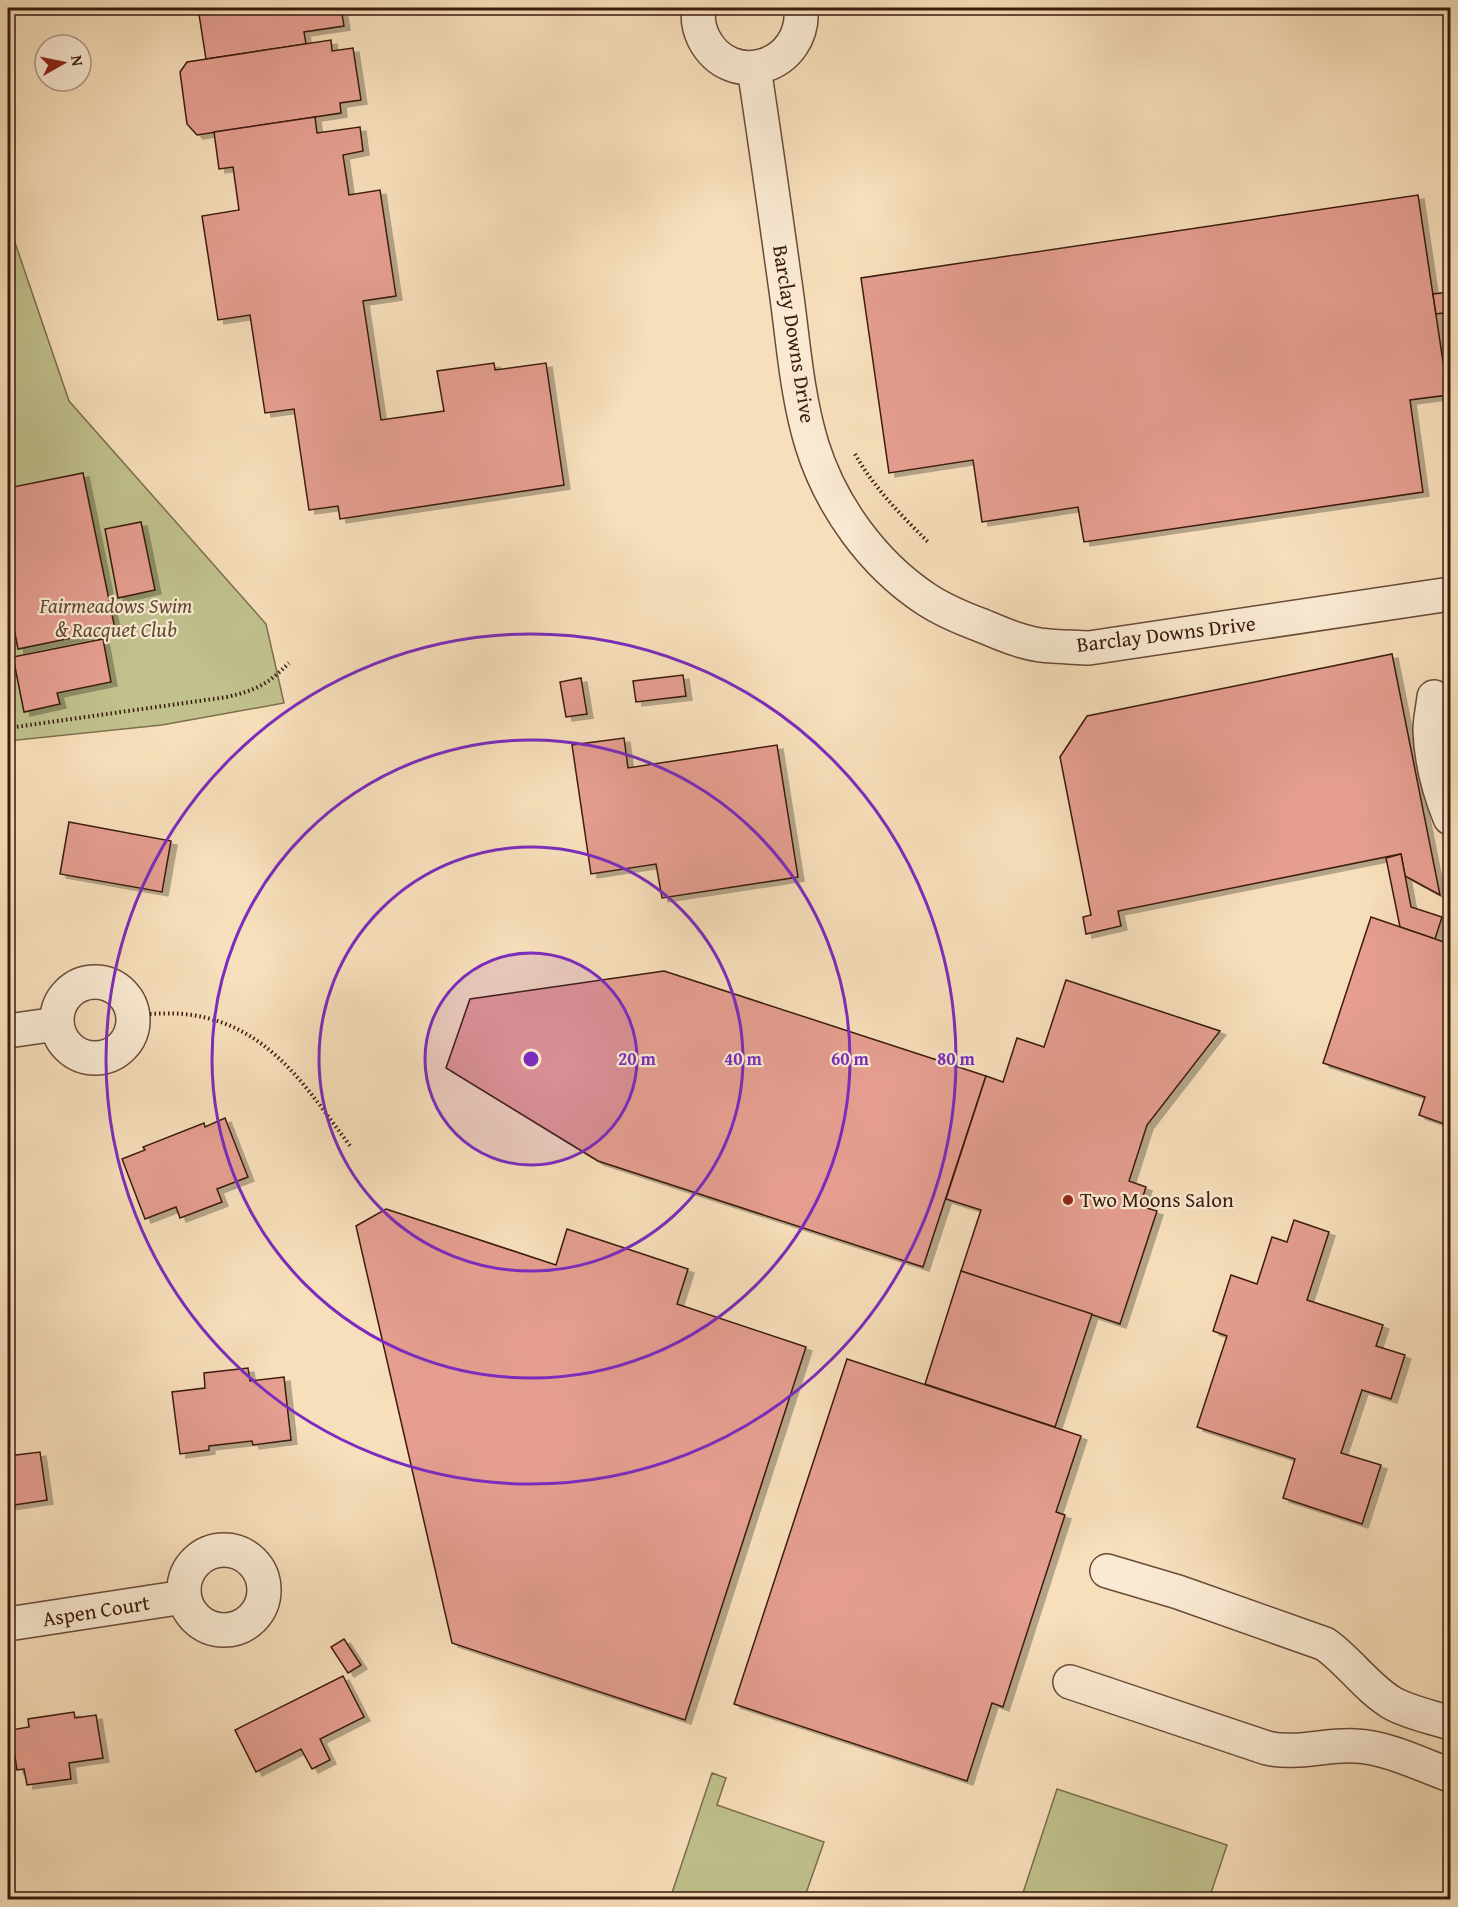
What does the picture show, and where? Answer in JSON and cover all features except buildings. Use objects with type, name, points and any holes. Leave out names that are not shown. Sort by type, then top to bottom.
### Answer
[{"type":"street","points":[[699,8],[700,31],[708,46],[721,59],[736,66],[754,68],[770,64],[784,55],[795,41],[801,26],[804,8]]},
{"type":"street","name":"Barclay Downs Drive","points":[[754,68],[801,390],[812,446],[827,483],[842,509],[878,558],[906,585],[957,616],[1020,640],[1051,646],[1089,648],[1450,594]]},
{"type":"street","points":[[1434,697],[1430,728],[1431,744],[1439,783],[1450,818]]},
{"type":"street","points":[[90,982],[109,985],[121,992],[132,1015],[132,1027],[121,1047],[110,1054],[99,1057],[87,1057],[76,1053],[60,1035],[57,1024],[58,1011],[63,999],[72,989],[90,982]]},
{"type":"street","points":[[8,1031],[57,1024]]},
{"type":"street","points":[[1107,1571],[1318,1641],[1337,1653],[1376,1691],[1392,1703],[1450,1723]]},
{"type":"street","name":"Aspen Court","points":[[8,1624],[184,1597]]},
{"type":"street","points":[[1070,1682],[1267,1748],[1290,1752],[1359,1746],[1395,1755],[1450,1775]]},
{"type":"path","points":[[853,450],[865,472],[929,543]]},
{"type":"path","points":[[8,728],[227,697],[252,691],[273,680],[289,663]]},
{"type":"path","points":[[132,1015],[170,1013],[192,1015],[244,1032],[273,1051],[297,1076],[351,1147]]},
{"type":"green space","name":"Fairmeadows Swim & Racquet Club","points":[[8,222],[69,401],[266,624],[284,703],[162,725],[8,741]]},
{"type":"green space","points":[[712,1773],[726,1778],[717,1805],[824,1842],[804,1899],[670,1899]]},
{"type":"green space","points":[[1057,1789],[1227,1845],[1209,1899],[1021,1899]]},
{"type":"place","name":"Two Moons Salon","points":[[1068,1200]]}]
